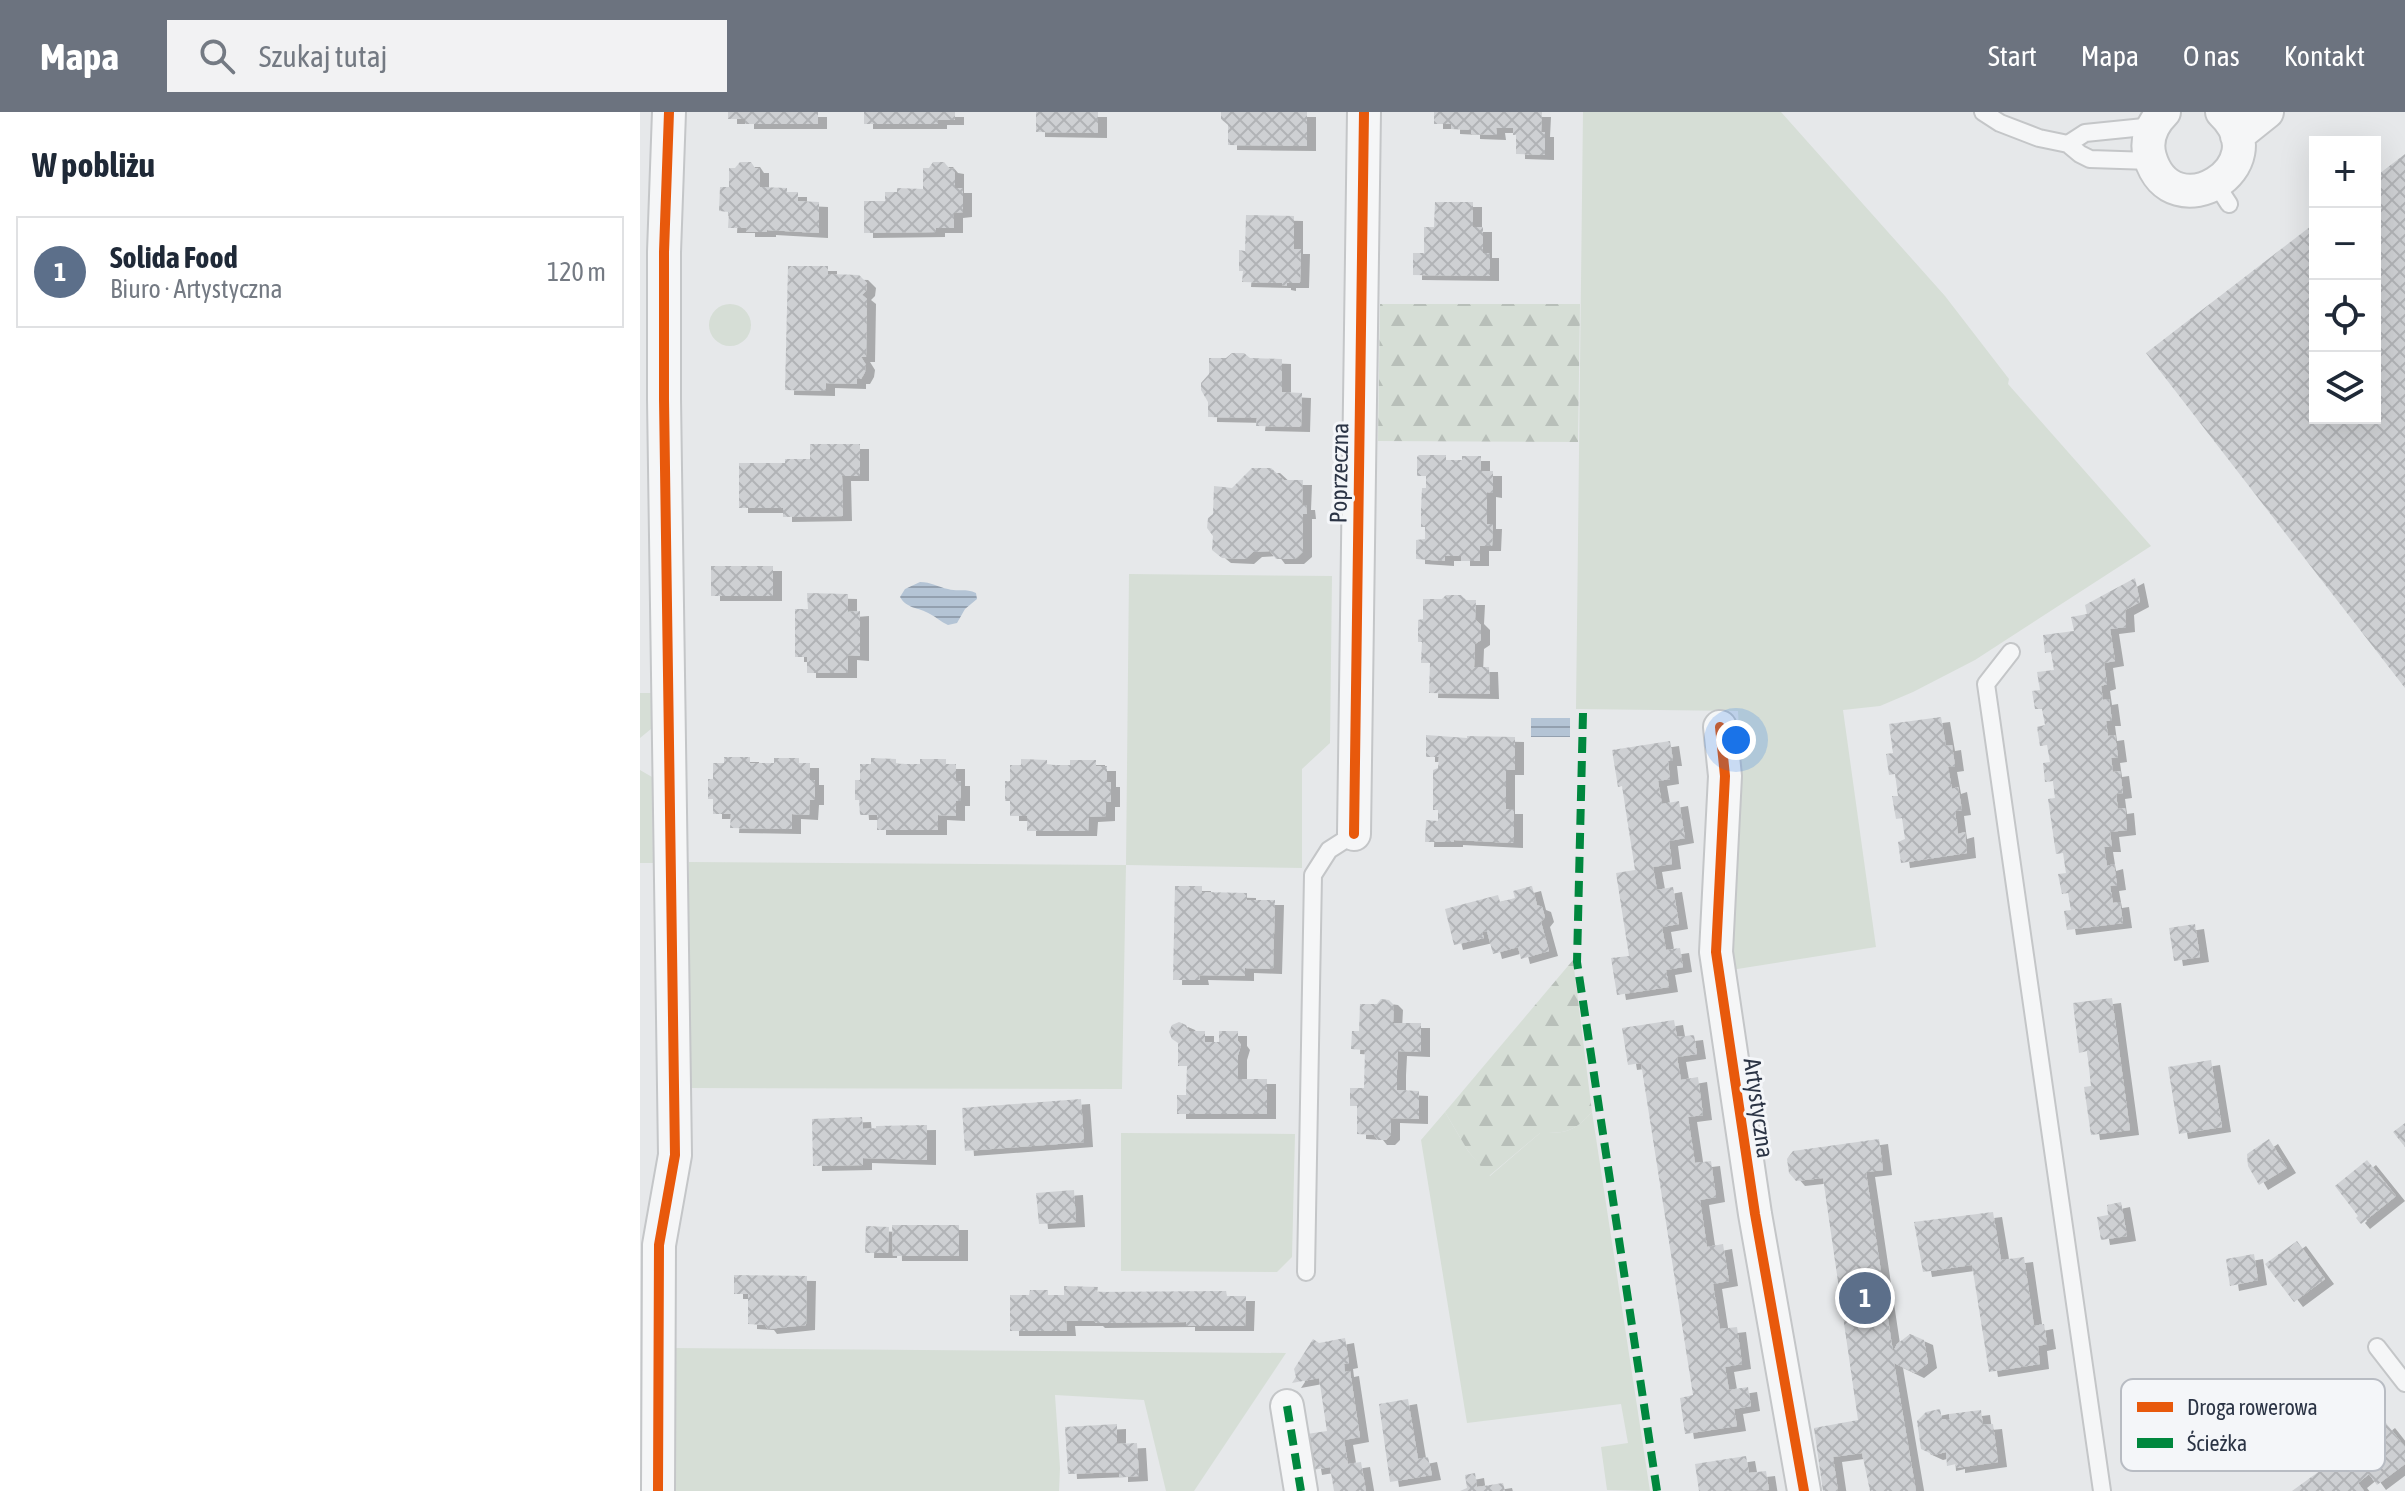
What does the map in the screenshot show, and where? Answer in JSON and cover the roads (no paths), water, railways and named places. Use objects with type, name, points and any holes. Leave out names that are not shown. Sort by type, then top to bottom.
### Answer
[{"type":"street","points":[[658,1491],[659,1245],[675,1155],[664,384],[664,252],[669,112]]},
{"type":"street","name":"Poprzeczna","points":[[1354,834],[1364,112]]},
{"type":"street","points":[[2159,119],[2149,140],[2151,161],[2164,180],[2174,187],[2223,194],[2237,156],[2230,124],[2267,112]]},
{"type":"street","name":"Artystyczna","points":[[1720,727],[1725,776],[1716,952],[1755,1214],[1804,1491]]},
{"type":"street","points":[[1287,1406],[1301,1491]]},
{"type":"lane","points":[[1983,112],[2000,123],[2026,133],[2068,144],[2090,159],[2151,161]]},
{"type":"lane","points":[[2068,144],[2085,133],[2159,119]]},
{"type":"lane","points":[[2011,652],[1986,684],[2102,1491]]},
{"type":"lane","points":[[1306,1272],[1313,875],[1329,850],[1354,834]]},
{"type":"lane","points":[[2377,1347],[2405,1383]]},
{"type":"water","points":[[920,582],[976,593],[977,599],[965,609],[957,623],[948,625],[909,606],[900,597],[905,589]]},
{"type":"water","points":[[1531,718],[1570,718],[1570,737],[1531,737]]},
{"type":"place","name":"Solida Food","points":[[1865,1298]]}]
